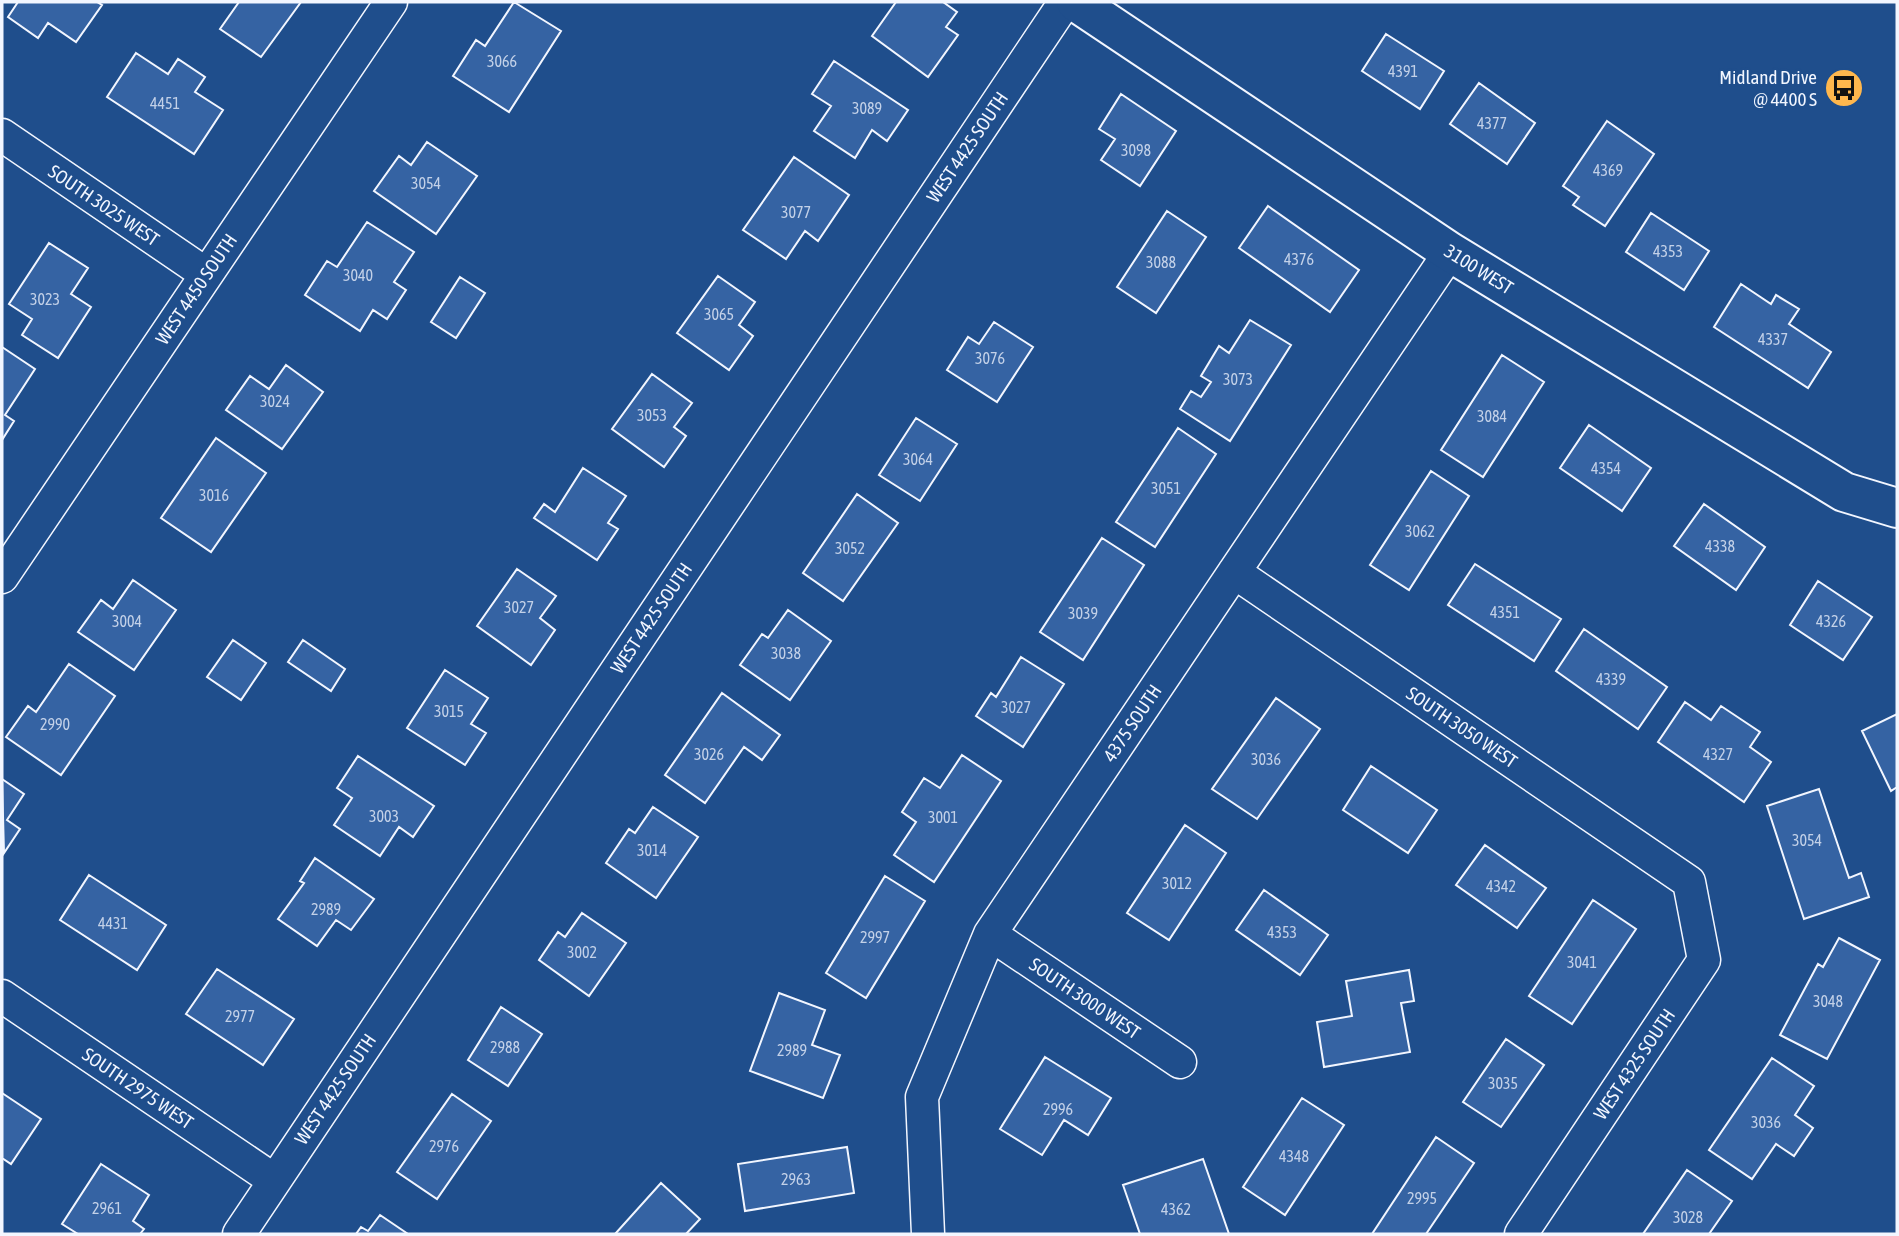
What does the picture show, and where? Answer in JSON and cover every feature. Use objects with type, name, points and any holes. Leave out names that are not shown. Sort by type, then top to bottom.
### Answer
[{"type":"street","name":"WEST 4450 SOUTH","points":[[2,576],[391,2]]},
{"type":"street","name":"WEST 4425 SOUTH","points":[[239,1234],[1065,2]]},
{"type":"street","name":"3100 WEST","points":[[1076,2],[1450,252],[1844,492],[1897,508]]},
{"type":"street","name":"SOUTH 3025 WEST","points":[[2,135],[206,274]]},
{"type":"street","name":"4375 SOUTH","points":[[928,1234],[922,1097],[990,934],[1450,252]]},
{"type":"street","name":"SOUTH 3050 WEST","points":[[1234,572],[1689,882]]},
{"type":"street","name":"WEST 4325 SOUTH","points":[[1521,1234],[1704,960],[1689,882]]},
{"type":"street","name":"SOUTH 3000 WEST","points":[[990,934],[1180,1062]]},
{"type":"street","name":"SOUTH 2975 WEST","points":[[2,996],[274,1180]]},
{"type":"building","points":[[18,2],[97,2],[102,5],[76,42],[48,23],[38,38],[8,17]]},
{"type":"building","points":[[239,2],[301,2],[261,57],[220,29]]},
{"type":"building","points":[[514,2],[561,31],[509,112],[453,76],[476,40],[485,46]]},
{"type":"building","points":[[896,2],[943,2],[957,12],[946,27],[958,35],[928,77],[872,36]]},
{"type":"building","points":[[1386,34],[1444,71],[1420,109],[1362,71]]},
{"type":"building","points":[[136,53],[168,74],[178,59],[205,77],[195,92],[223,110],[194,154],[107,97]]},
{"type":"building","points":[[834,61],[908,110],[887,141],[872,130],[855,158],[814,131],[831,106],[812,94]]},
{"type":"building","points":[[1479,83],[1535,123],[1507,164],[1450,124]]},
{"type":"building","points":[[1121,94],[1176,131],[1140,186],[1101,160],[1115,139],[1099,129]]},
{"type":"building","points":[[1607,121],[1654,154],[1605,226],[1573,205],[1579,197],[1563,186]]},
{"type":"building","points":[[427,142],[477,176],[436,234],[374,191],[399,156],[411,165]]},
{"type":"building","points":[[794,157],[849,195],[818,241],[805,231],[786,259],[743,230]]},
{"type":"building","points":[[1268,206],[1359,270],[1330,312],[1239,248]]},
{"type":"building","points":[[1167,211],[1206,237],[1156,313],[1117,287]]},
{"type":"building","points":[[1651,213],[1709,251],[1684,290],[1626,252]]},
{"type":"building","points":[[367,222],[414,252],[394,282],[406,290],[387,319],[373,310],[360,331],[305,295],[327,261],[337,267]]},
{"type":"building","points":[[49,243],[88,268],[71,294],[91,307],[58,358],[22,335],[32,319],[9,304]]},
{"type":"building","points":[[718,276],[755,302],[739,325],[753,336],[729,370],[677,333]]},
{"type":"building","points":[[460,277],[485,293],[456,338],[431,322]]},
{"type":"building","points":[[1741,284],[1771,304],[1776,295],[1799,309],[1789,324],[1831,352],[1808,388],[1714,327]]},
{"type":"building","points":[[1250,320],[1291,345],[1230,441],[1180,409],[1191,391],[1201,397],[1211,382],[1201,376],[1219,346],[1229,353]]},
{"type":"building","points":[[994,322],[1033,347],[997,402],[947,370],[968,337],[979,344]]},
{"type":"building","points":[[2,347],[35,369],[5,415],[14,421],[2,440]]},
{"type":"building","points":[[1502,355],[1544,382],[1483,477],[1441,450]]},
{"type":"building","points":[[286,365],[323,392],[282,449],[226,410],[250,376],[269,389]]},
{"type":"building","points":[[652,374],[692,403],[674,427],[686,436],[664,467],[612,429]]},
{"type":"building","points":[[916,418],[957,444],[920,501],[879,475]]},
{"type":"building","points":[[1589,425],[1651,468],[1622,511],[1560,468]]},
{"type":"building","points":[[1178,428],[1216,454],[1155,547],[1116,522]]},
{"type":"building","points":[[216,438],[266,473],[211,552],[161,518]]},
{"type":"building","points":[[583,468],[626,496],[608,523],[618,529],[597,560],[534,518],[544,504],[555,512]]},
{"type":"building","points":[[1431,471],[1469,496],[1409,590],[1370,565]]},
{"type":"building","points":[[857,494],[898,523],[843,601],[803,573]]},
{"type":"building","points":[[1704,504],[1765,547],[1736,590],[1674,546]]},
{"type":"building","points":[[1102,538],[1144,565],[1083,660],[1040,632]]},
{"type":"building","points":[[1475,564],[1561,619],[1534,661],[1448,605]]},
{"type":"building","points":[[517,569],[556,596],[540,618],[555,630],[531,665],[477,626]]},
{"type":"building","points":[[133,580],[176,610],[134,670],[78,632],[101,600],[113,609]]},
{"type":"building","points":[[1818,581],[1872,617],[1843,660],[1790,625]]},
{"type":"building","points":[[788,610],[831,641],[790,700],[740,665],[762,634],[768,638]]},
{"type":"building","points":[[1584,629],[1667,687],[1638,729],[1556,671]]},
{"type":"building","points":[[233,640],[266,663],[241,700],[207,677]]},
{"type":"building","points":[[303,640],[345,669],[331,691],[288,662]]},
{"type":"building","points":[[1021,657],[1064,684],[1023,747],[976,716],[991,693],[996,697]]},
{"type":"building","points":[[69,664],[115,696],[61,775],[6,737],[28,706],[36,712]]},
{"type":"building","points":[[445,670],[488,698],[471,724],[486,733],[465,765],[407,728]]},
{"type":"building","points":[[722,693],[780,735],[762,760],[744,747],[705,803],[665,775]]},
{"type":"building","points":[[1276,698],[1320,729],[1257,819],[1212,789]]},
{"type":"building","points":[[1685,702],[1711,720],[1721,706],[1760,732],[1750,747],[1771,762],[1744,802],[1658,742]]},
{"type":"building","points":[[1897,714],[1897,787],[1891,791],[1862,731]]},
{"type":"building","points":[[962,755],[1001,781],[934,882],[894,855],[916,822],[902,812],[924,778],[940,788]]},
{"type":"building","points":[[358,756],[434,806],[413,837],[399,827],[380,856],[334,825],[352,798],[337,788]]},
{"type":"building","points":[[1371,766],[1437,810],[1408,853],[1343,810]]},
{"type":"building","points":[[2,779],[24,794],[7,820],[20,829],[4,853]]},
{"type":"building","points":[[1819,789],[1849,878],[1861,873],[1869,897],[1804,919],[1767,806]]},
{"type":"building","points":[[653,807],[698,837],[656,898],[606,863],[629,829],[635,833]]},
{"type":"building","points":[[1185,825],[1226,853],[1169,940],[1127,913]]},
{"type":"building","points":[[1485,845],[1546,888],[1517,928],[1456,885]]},
{"type":"building","points":[[315,858],[374,899],[351,930],[336,920],[317,946],[278,919],[304,883],[300,881]]},
{"type":"building","points":[[89,875],[166,925],[137,970],[60,920]]},
{"type":"building","points":[[885,876],[925,901],[866,998],[826,973]]},
{"type":"building","points":[[1264,890],[1328,935],[1300,975],[1236,930]]},
{"type":"building","points":[[1593,900],[1636,929],[1572,1024],[1529,996]]},
{"type":"building","points":[[582,913],[626,943],[589,996],[539,960],[558,932],[565,937]]},
{"type":"building","points":[[1839,938],[1880,960],[1827,1059],[1780,1035],[1818,964],[1823,967]]},
{"type":"building","points":[[217,969],[294,1019],[263,1065],[186,1014]]},
{"type":"building","points":[[1409,970],[1414,1001],[1401,1003],[1410,1052],[1324,1067],[1317,1022],[1352,1016],[1346,981]]},
{"type":"building","points":[[779,993],[825,1010],[812,1045],[840,1055],[823,1098],[750,1071]]},
{"type":"building","points":[[501,1007],[542,1034],[508,1086],[468,1060]]},
{"type":"building","points":[[1506,1039],[1544,1065],[1501,1127],[1463,1102]]},
{"type":"building","points":[[1045,1057],[1111,1098],[1088,1135],[1064,1120],[1042,1155],[1000,1129]]},
{"type":"building","points":[[1772,1058],[1814,1086],[1795,1115],[1813,1128],[1794,1156],[1776,1144],[1752,1179],[1709,1150]]},
{"type":"building","points":[[2,1093],[41,1119],[11,1164],[2,1158]]},
{"type":"building","points":[[452,1094],[491,1121],[437,1199],[397,1172]]},
{"type":"building","points":[[1302,1098],[1344,1125],[1285,1215],[1243,1187]]},
{"type":"building","points":[[1436,1137],[1474,1163],[1426,1234],[1372,1234]]},
{"type":"building","points":[[847,1147],[854,1193],[745,1211],[738,1164]]},
{"type":"building","points":[[1203,1159],[1229,1234],[1140,1234],[1123,1185]]},
{"type":"building","points":[[101,1164],[149,1195],[133,1221],[144,1229],[140,1234],[78,1234],[62,1224]]},
{"type":"building","points":[[1687,1170],[1732,1201],[1709,1234],[1643,1234]]},
{"type":"building","points":[[661,1183],[700,1219],[686,1234],[615,1234]]},
{"type":"building","points":[[380,1215],[408,1234],[356,1234],[361,1227],[368,1231]]},
{"type":"place","name":"Midland Drive @ 4400 S","points":[[1844,88]]}]
